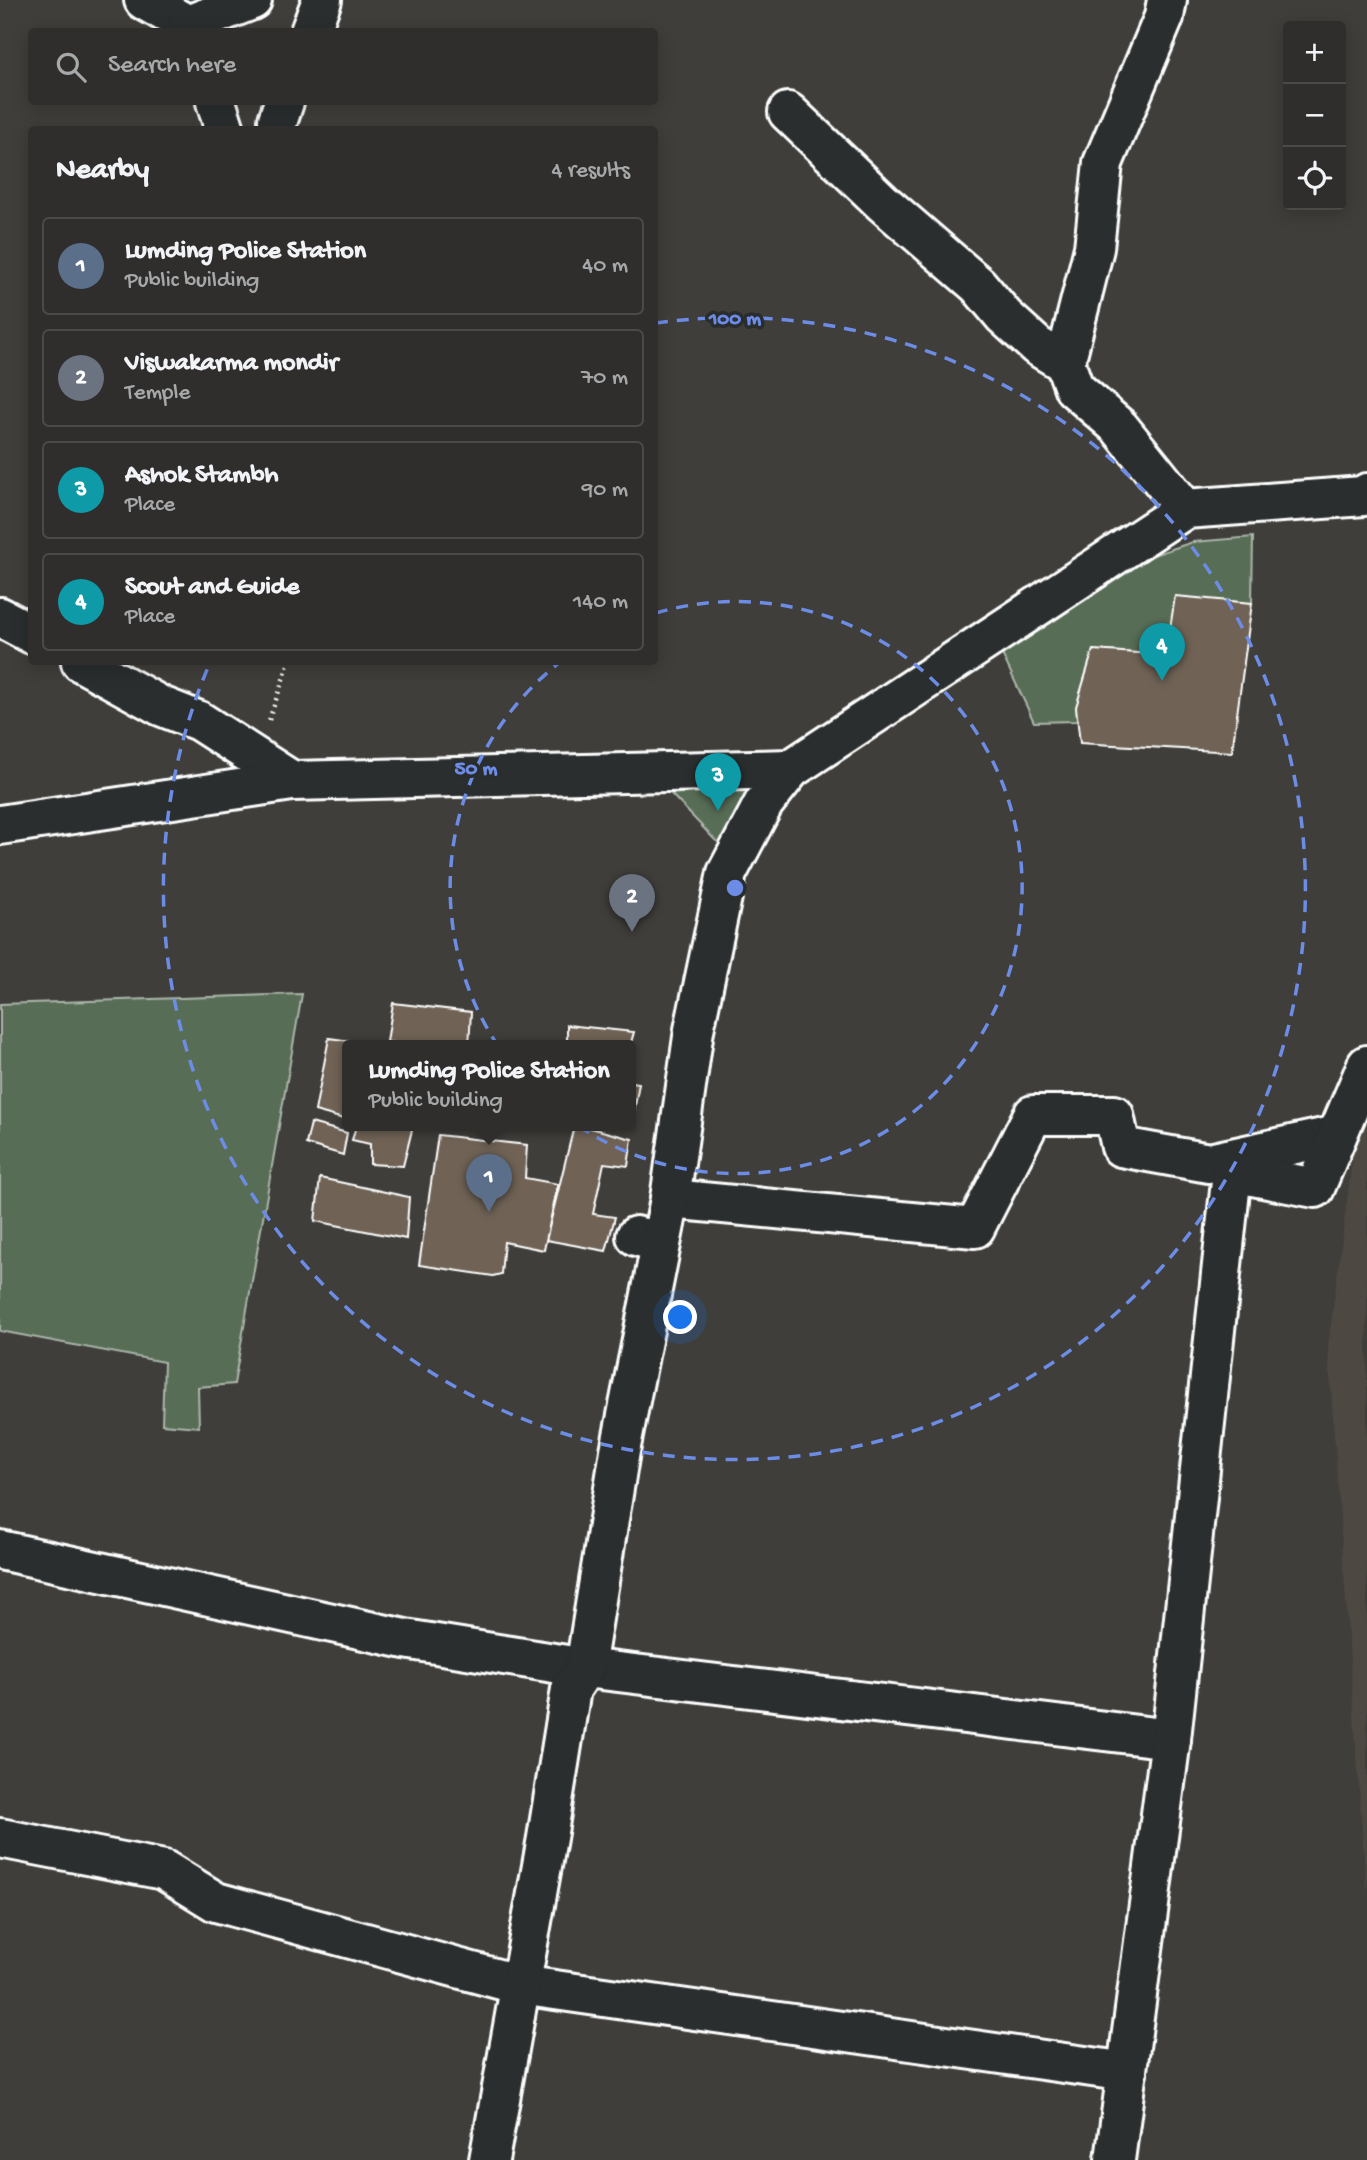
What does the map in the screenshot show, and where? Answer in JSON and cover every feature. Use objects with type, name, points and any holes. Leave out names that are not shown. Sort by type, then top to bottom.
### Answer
[{"type":"street","points":[[144,0],[189,28],[252,0]]},
{"type":"street","points":[[312,28],[322,0]]},
{"type":"street","points":[[1167,0],[1164,17],[1103,163],[1094,248],[1065,363],[1074,388],[1119,427],[1185,509]]},
{"type":"street","points":[[217,105],[224,126]]},
{"type":"street","points":[[788,111],[883,203],[978,285],[1004,316],[1037,346],[1065,363]]},
{"type":"street","points":[[489,2160],[571,1689],[585,1668],[620,1451],[648,1240],[670,1199],[694,1030],[727,873],[764,803],[791,769],[1185,509],[1367,494]]},
{"type":"street","points":[[0,617],[28,632]]},
{"type":"street","points":[[86,665],[161,706],[198,721],[292,781]]},
{"type":"street","points":[[0,825],[292,781],[791,769]]},
{"type":"street","points":[[1115,2160],[1171,1739],[1232,1172],[1315,1188],[1351,1117],[1367,1065]]},
{"type":"street","points":[[670,1199],[975,1228],[1033,1115],[1114,1115],[1121,1147],[1209,1163],[1351,1117]]},
{"type":"street","points":[[0,1550],[405,1639],[585,1668],[1171,1739]]},
{"type":"street","points":[[0,1838],[164,1870],[216,1902],[520,1985],[1127,2072]]},
{"type":"path","points":[[256,757],[288,665]]},
{"type":"shaded area","points":[[1367,1046],[1367,1900],[1328,1347]]},
{"type":"green space","points":[[1253,537],[1252,603],[1166,655],[1093,650],[1076,707],[1077,721],[1034,722],[1002,654],[1029,629],[1135,561],[1193,542]]},
{"type":"green space","points":[[757,785],[729,850],[715,840],[671,794]]},
{"type":"green space","points":[[302,994],[234,1384],[198,1387],[199,1427],[162,1424],[164,1362],[0,1331],[0,1004]]},
{"type":"building","points":[[1175,596],[1252,603],[1232,752],[1080,743],[1076,707],[1093,650],[1166,655]]},
{"type":"building","points":[[393,1003],[471,1012],[469,1040],[387,1040]]},
{"type":"building","points":[[567,1025],[634,1032],[632,1040],[567,1040]]},
{"type":"building","points":[[329,1038],[344,1040],[342,1119],[315,1111]]},
{"type":"building","points":[[311,1123],[347,1133],[343,1155],[306,1144]]},
{"type":"building","points":[[355,1131],[412,1131],[403,1166],[370,1164],[370,1144],[352,1140]]},
{"type":"building","points":[[573,1131],[602,1131],[632,1139],[628,1166],[604,1163],[593,1214],[615,1217],[606,1251],[546,1240]]},
{"type":"building","points":[[438,1135],[527,1145],[525,1178],[558,1184],[544,1250],[504,1242],[501,1274],[493,1276],[419,1265]]},
{"type":"building","points":[[320,1178],[409,1197],[406,1239],[315,1221]]},
{"type":"place","name":"Scout and Guide","points":[[1162,681]]},
{"type":"place","name":"Ashok Stambh","points":[[718,811]]},
{"type":"place","name":"Viswakarma mondir","points":[[632,932]]},
{"type":"place","name":"Lumding Police Station","points":[[489,1212]]}]
